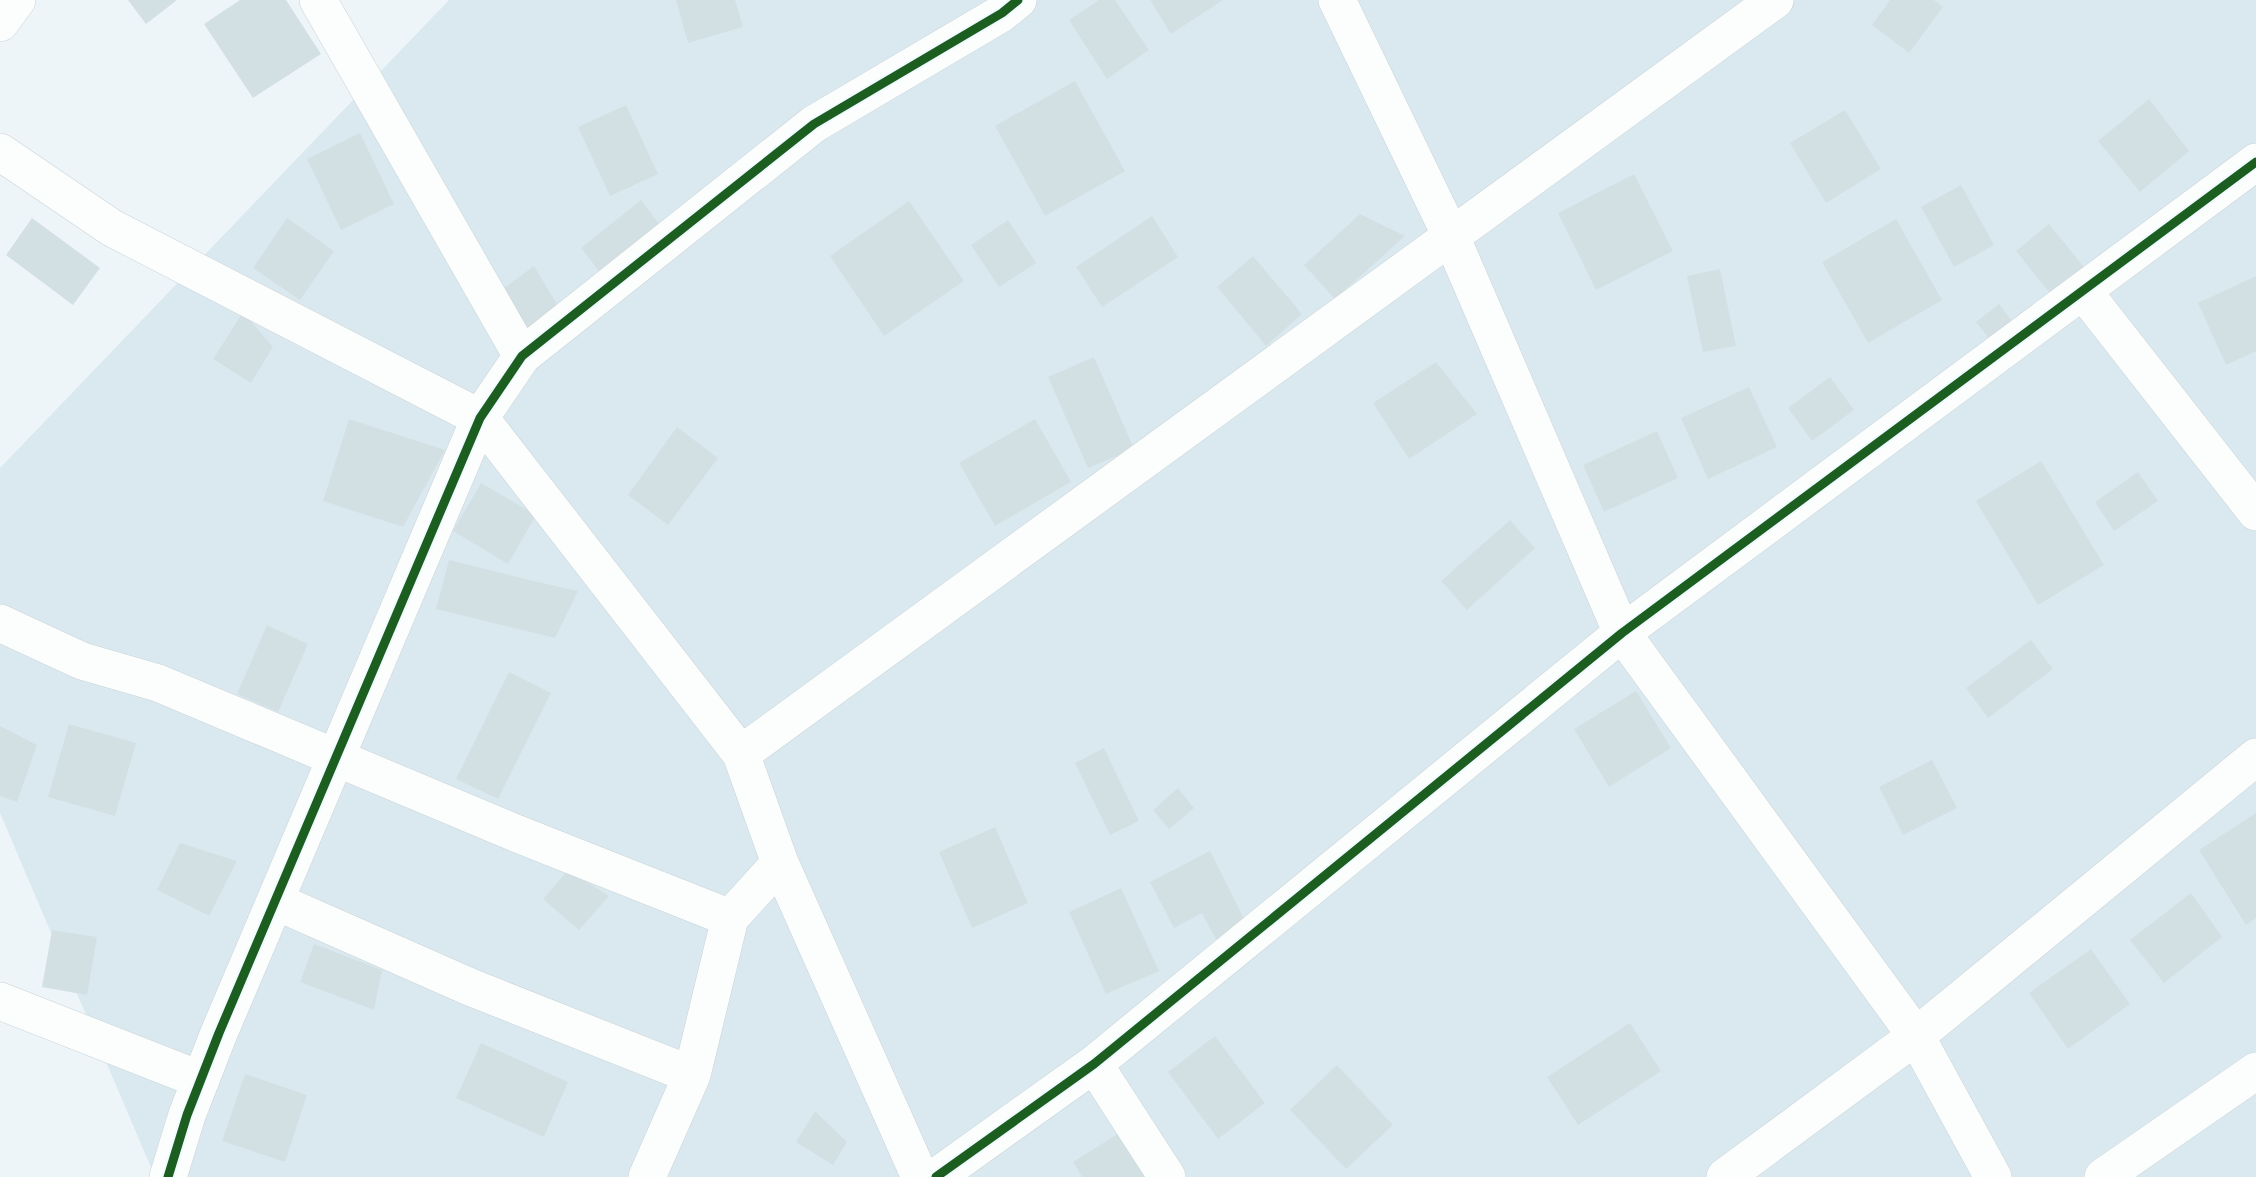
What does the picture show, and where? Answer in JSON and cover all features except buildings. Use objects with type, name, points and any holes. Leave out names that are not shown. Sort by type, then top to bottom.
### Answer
[{"type":"street","points":[[0,23],[17,0]]},
{"type":"street","points":[[318,0],[522,356]]},
{"type":"street","points":[[168,1177],[201,1080],[480,418],[522,356],[814,124],[1002,13],[1018,0]]},
{"type":"street","points":[[1337,0],[1450,234],[1622,633],[1916,1036],[1993,1177]]},
{"type":"street","points":[[741,754],[1450,234],[1775,0]]},
{"type":"street","points":[[0,152],[112,228],[480,418],[741,754],[780,863],[920,1177]]},
{"type":"street","points":[[936,1177],[1094,1064],[1622,633],[2256,162]]},
{"type":"street","points":[[2082,291],[2256,512]]},
{"type":"street","points":[[0,623],[82,661],[158,683],[513,832],[730,918]]},
{"type":"street","points":[[1726,1177],[1916,1036],[2256,757]]},
{"type":"street","points":[[647,1177],[691,1075],[730,918],[780,863]]},
{"type":"street","points":[[275,901],[470,987],[691,1075]]},
{"type":"street","points":[[0,1001],[201,1080]]},
{"type":"street","points":[[1094,1064],[1167,1177]]},
{"type":"street","points":[[2103,1177],[2256,1071]]},
{"type":"shaded area","points":[[449,0],[2256,0],[2256,1177],[155,1177],[0,813],[0,468]]},
{"type":"cycle path","points":[[168,1177],[187,1115],[219,1033],[480,418],[522,356],[814,124],[1002,13],[1018,0]]},
{"type":"cycle path","points":[[936,1177],[1094,1064],[1622,633],[2256,162]]}]
